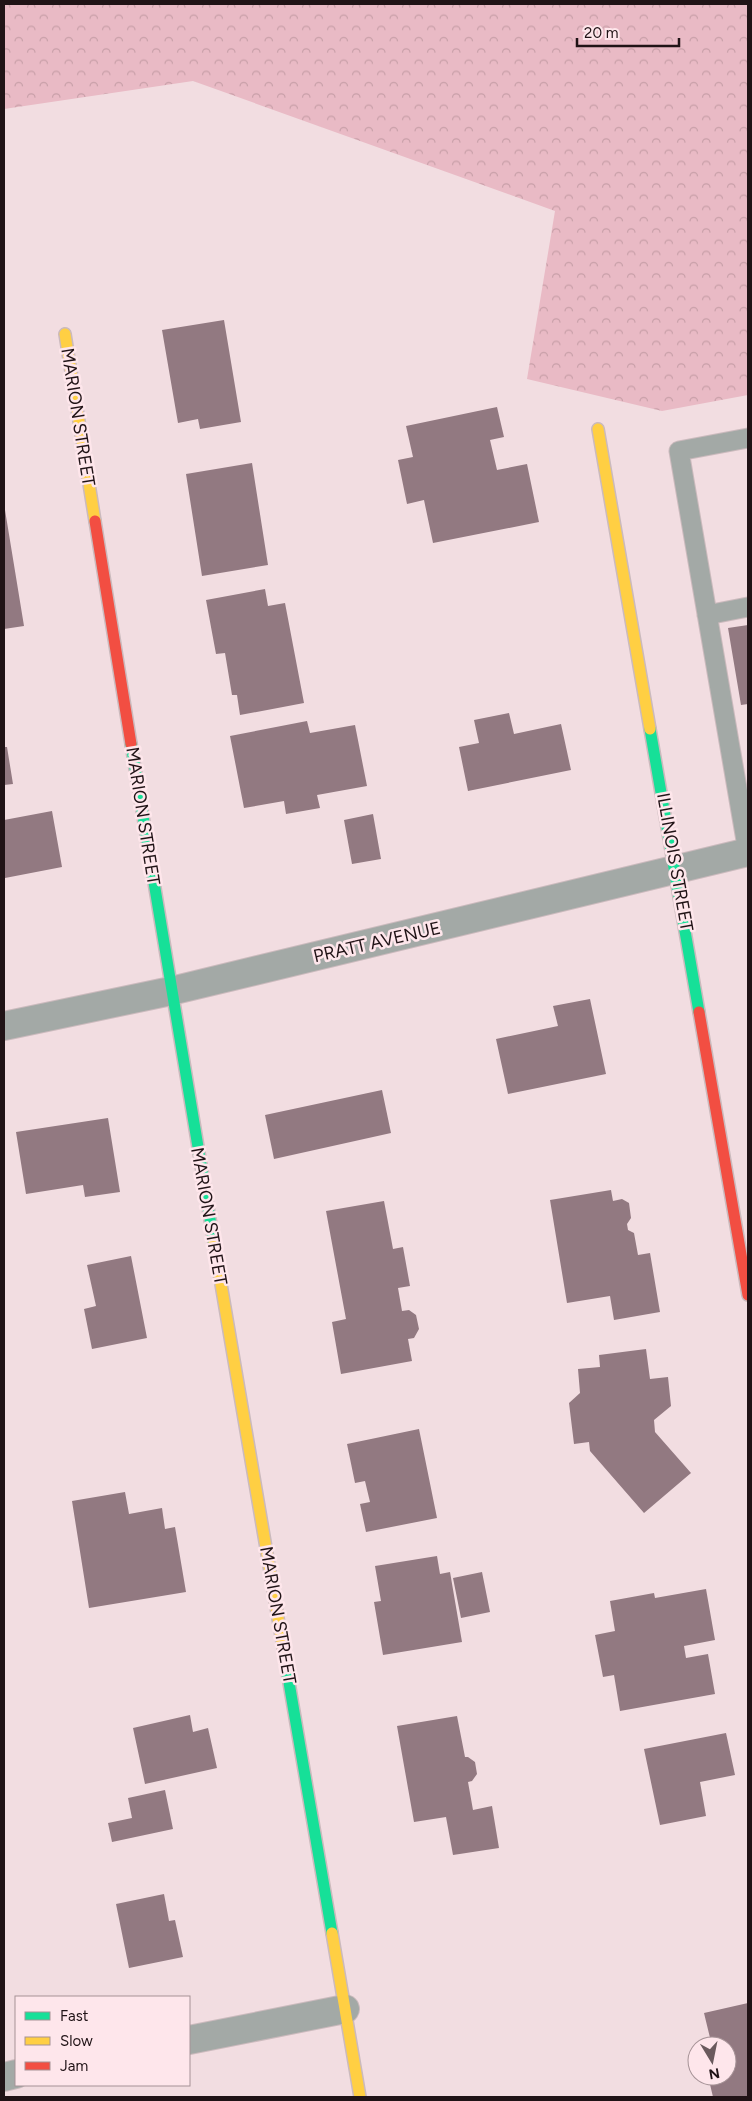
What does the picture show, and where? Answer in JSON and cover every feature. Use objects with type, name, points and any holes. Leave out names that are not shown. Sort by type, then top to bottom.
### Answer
[{"type":"street","name":"MARION STREET","points":[[65,334],[171,991],[360,2097]]},
{"type":"street","name":"ILLINOIS STREET","points":[[598,429],[676,870],[748,1295]]},
{"type":"street","name":"PRATT AVENUE","points":[[4,1026],[171,991],[748,852]]},
{"type":"street","points":[[190,2040],[344,2008]]},
{"type":"lane","points":[[748,438],[679,451],[748,852]]},
{"type":"lane","points":[[707,615],[748,607]]},
{"type":"green space","points":[[4,4],[748,4],[748,395],[662,411],[527,379],[555,211],[193,81],[4,109]]},
{"type":"building","points":[[224,320],[241,422],[200,429],[198,419],[178,423],[162,330]]},
{"type":"building","points":[[497,407],[504,437],[490,440],[497,470],[527,464],[539,522],[433,543],[424,500],[407,504],[398,460],[413,457],[406,426]]},
{"type":"building","points":[[252,463],[268,565],[202,576],[186,474]]},
{"type":"building","points":[[4,511],[24,626],[4,629]]},
{"type":"building","points":[[265,589],[268,606],[285,603],[304,703],[240,715],[237,695],[232,695],[225,653],[216,654],[206,600]]},
{"type":"building","points":[[748,625],[748,704],[741,705],[728,628]]},
{"type":"building","points":[[509,713],[514,734],[561,724],[571,770],[468,791],[459,747],[479,743],[474,720]]},
{"type":"building","points":[[307,721],[310,733],[355,725],[367,786],[317,795],[320,808],[286,814],[284,801],[244,808],[230,736]]},
{"type":"building","points":[[4,747],[7,747],[13,784],[4,785]]},
{"type":"building","points":[[52,811],[62,867],[5,878],[4,820]]},
{"type":"building","points":[[373,814],[381,859],[352,864],[344,820]]},
{"type":"building","points":[[590,999],[606,1074],[508,1094],[496,1039],[558,1026],[553,1006]]},
{"type":"building","points":[[382,1090],[391,1133],[274,1159],[265,1115]]},
{"type":"building","points":[[108,1118],[120,1192],[85,1197],[83,1185],[26,1194],[16,1132]]},
{"type":"building","points":[[611,1190],[613,1201],[622,1199],[629,1203],[631,1218],[627,1224],[628,1230],[634,1233],[638,1255],[650,1253],[660,1312],[614,1320],[610,1296],[567,1303],[550,1200]]},
{"type":"building","points":[[384,1201],[393,1249],[403,1247],[410,1286],[398,1288],[402,1311],[409,1310],[416,1315],[419,1329],[414,1338],[408,1339],[412,1361],[341,1374],[332,1322],[346,1319],[326,1211]]},
{"type":"building","points":[[131,1256],[147,1338],[92,1349],[84,1309],[96,1306],[87,1265]]},
{"type":"building","points":[[646,1349],[650,1379],[668,1377],[671,1406],[654,1420],[655,1432],[691,1473],[644,1513],[590,1451],[589,1442],[574,1444],[569,1403],[580,1393],[578,1369],[600,1367],[599,1355]]},
{"type":"building","points":[[419,1429],[437,1518],[366,1532],[360,1504],[370,1502],[365,1481],[355,1483],[347,1444]]},
{"type":"building","points":[[125,1492],[129,1514],[162,1508],[165,1529],[175,1527],[186,1592],[89,1608],[72,1501]]},
{"type":"building","points":[[437,1556],[440,1574],[450,1572],[462,1642],[383,1655],[374,1602],[381,1601],[375,1566]]},
{"type":"building","points":[[482,1572],[490,1612],[461,1618],[453,1578]]},
{"type":"building","points":[[706,1589],[715,1640],[684,1646],[686,1658],[708,1654],[715,1694],[620,1711],[614,1675],[603,1677],[595,1635],[615,1631],[610,1601],[654,1593],[655,1598]]},
{"type":"building","points":[[190,1715],[193,1732],[208,1728],[217,1768],[145,1784],[133,1728]]},
{"type":"building","points":[[457,1716],[465,1757],[475,1762],[477,1774],[472,1781],[468,1782],[473,1810],[492,1806],[499,1848],[453,1855],[446,1817],[414,1822],[397,1726]]},
{"type":"building","points":[[726,1733],[735,1775],[700,1782],[706,1816],[660,1825],[644,1749]]},
{"type":"building","points":[[165,1790],[173,1829],[112,1842],[108,1823],[132,1818],[128,1798]]},
{"type":"building","points":[[164,1894],[169,1921],[175,1920],[183,1957],[129,1968],[116,1904]]},
{"type":"building","points":[[748,2003],[748,2097],[713,2097],[710,2086],[737,2086],[737,2036],[710,2036],[704,2013]]},
{"type":"traffic: fast","points":[[650,729],[699,1012]]},
{"type":"traffic: fast","points":[[131,744],[214,1243]]},
{"type":"traffic: fast","points":[[286,1665],[332,1933]]},
{"type":"traffic: slow","points":[[65,334],[95,521]]},
{"type":"traffic: slow","points":[[598,429],[650,729]]},
{"type":"traffic: slow","points":[[214,1243],[286,1665]]},
{"type":"traffic: slow","points":[[332,1933],[360,2097]]},
{"type":"traffic: jam","points":[[95,521],[131,744]]},
{"type":"traffic: jam","points":[[699,1012],[748,1295]]}]
